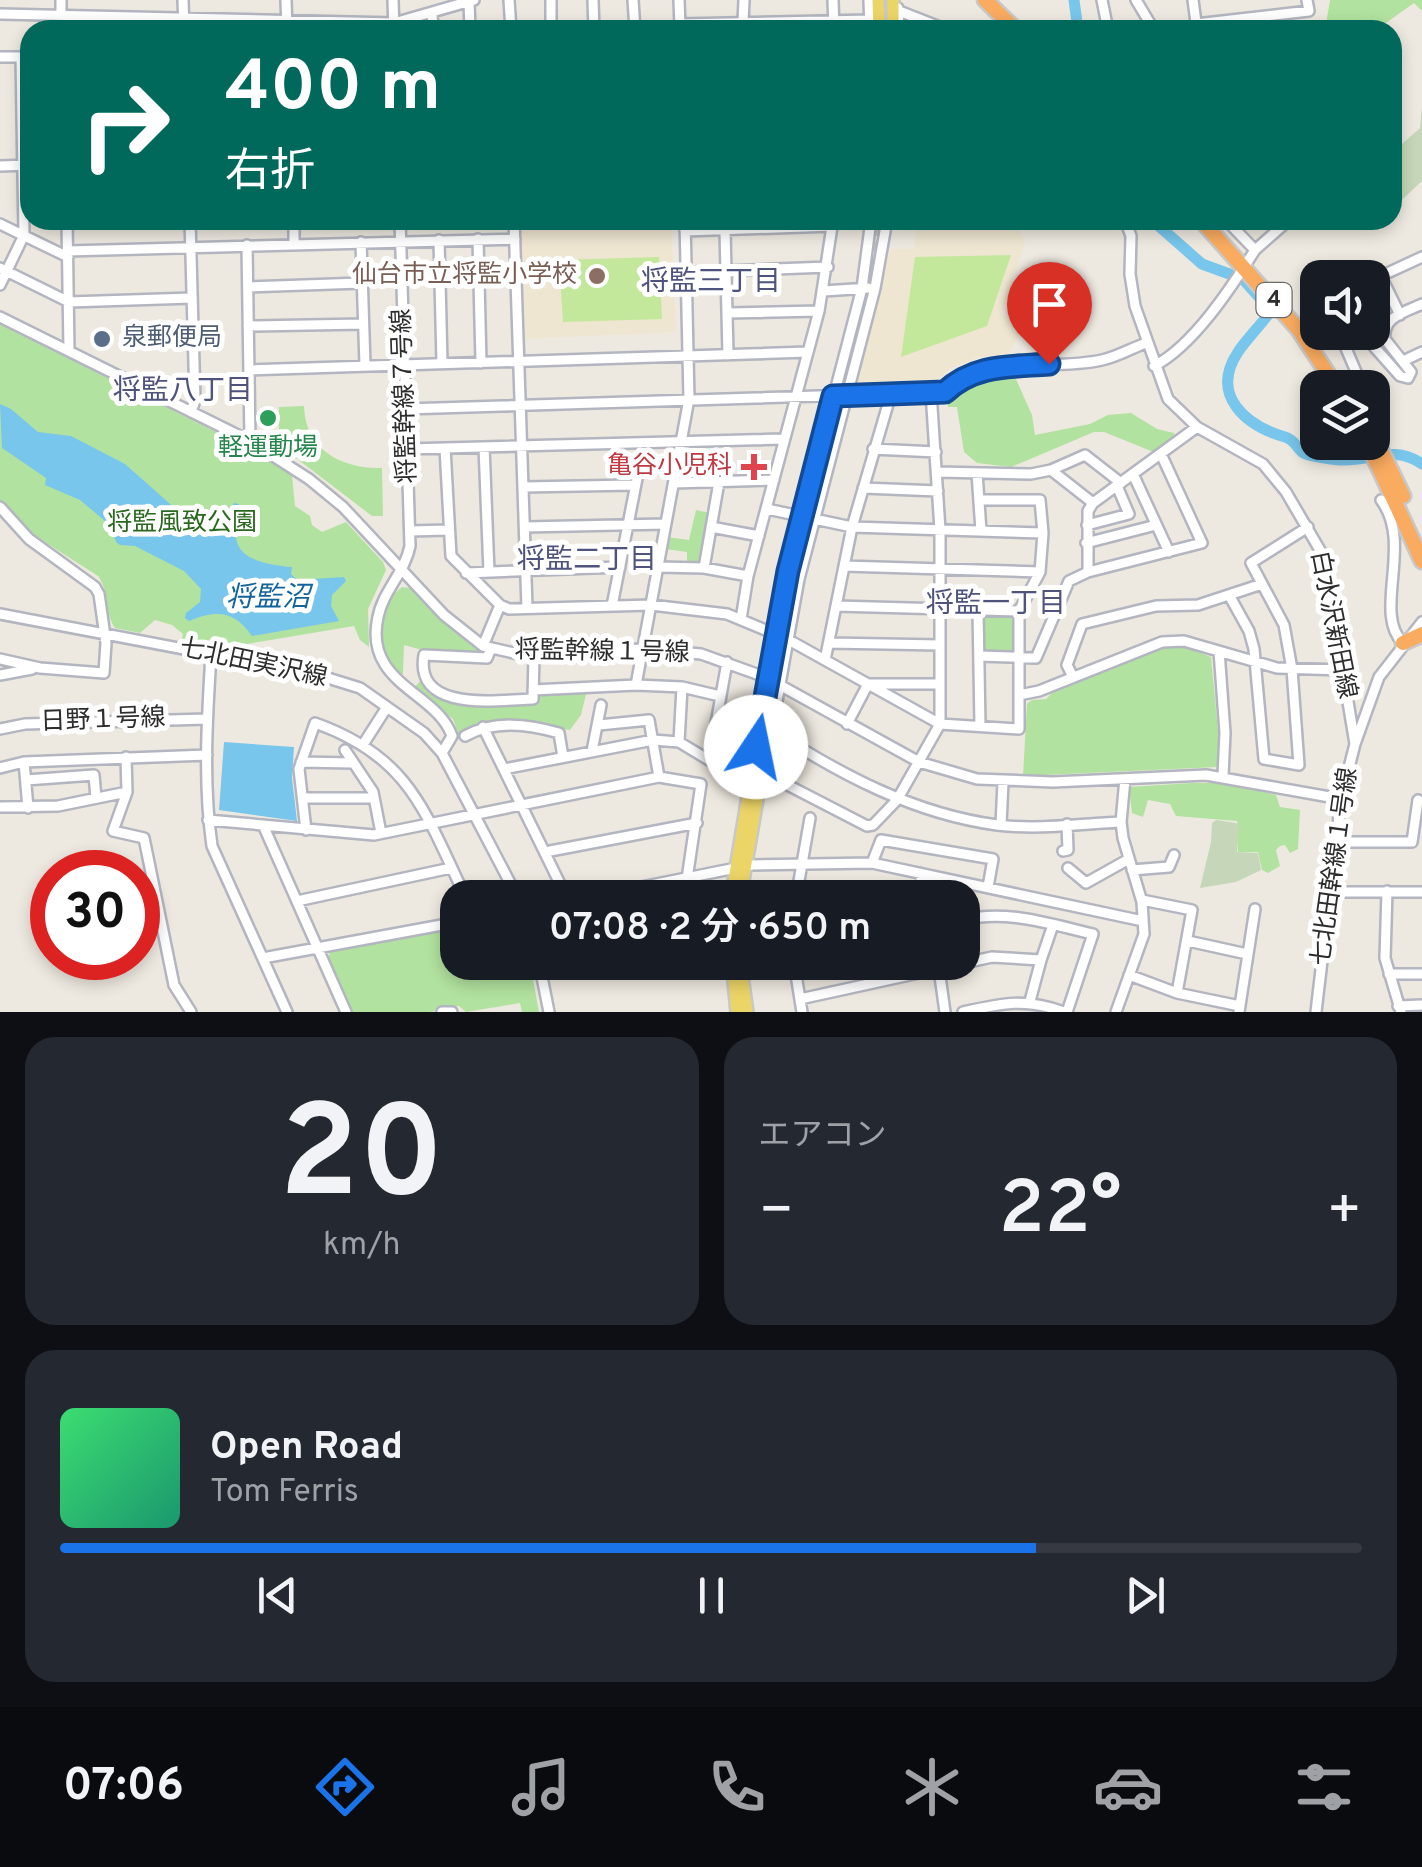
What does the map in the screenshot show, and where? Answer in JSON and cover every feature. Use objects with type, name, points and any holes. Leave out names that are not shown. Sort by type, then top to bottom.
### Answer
[{"type":"highway","points":[[985,0],[1006,20]]},
{"type":"highway","points":[[997,0],[1017,20]]},
{"type":"highway","name":"4","points":[[1210,230],[1305,322],[1336,370]]},
{"type":"highway","name":"4","points":[[1220,230],[1299,330],[1325,370]]},
{"type":"highway","points":[[1382,462],[1422,538]]},
{"type":"highway","points":[[1382,462],[1422,561]]},
{"type":"highway","points":[[1403,644],[1422,634]]},
{"type":"main road","points":[[736,880],[753,776]]},
{"type":"main road","points":[[739,868],[739,880]]},
{"type":"main road","points":[[734,980],[737,1012]]},
{"type":"main road","points":[[743,980],[747,1012]]},
{"type":"street","points":[[61,0],[61,20]]},
{"type":"street","points":[[1242,20],[1309,10],[1308,0]]},
{"type":"street","points":[[413,20],[472,1]]},
{"type":"street","points":[[891,2],[926,20]]},
{"type":"street","points":[[432,13],[432,20]]},
{"type":"street","points":[[0,14],[160,20]]},
{"type":"street","points":[[1269,16],[1269,20]]},
{"type":"street","points":[[0,224],[68,254],[515,239]]},
{"type":"street","points":[[0,285],[3,269],[24,230]]},
{"type":"street","points":[[67,230],[69,352]]},
{"type":"street","points":[[190,230],[195,400],[191,412]]},
{"type":"street","points":[[294,230],[294,244]]},
{"type":"street","name":"将監幹線７号線","points":[[400,230],[410,532],[408,558],[388,589],[377,618],[378,643],[388,670],[403,688],[448,723],[452,736],[442,753]]},
{"type":"street","points":[[515,230],[528,608]]},
{"type":"street","points":[[636,685],[689,399],[685,230]]},
{"type":"street","points":[[725,230],[728,355]]},
{"type":"street","points":[[741,619],[758,536],[824,290],[832,230]]},
{"type":"street","points":[[753,776],[776,633],[800,518],[862,288],[870,230]]},
{"type":"street","points":[[753,776],[772,730],[812,521],[876,288],[885,230]]},
{"type":"street","name":"白水沢新田線","points":[[1129,230],[1132,290],[1146,343],[1168,399],[1197,426],[1264,464],[1286,492],[1324,557],[1354,744]]},
{"type":"street","points":[[1230,230],[1244,265]]},
{"type":"street","points":[[1154,366],[1192,338],[1244,265],[1279,230]]},
{"type":"street","points":[[439,240],[442,363]]},
{"type":"street","points":[[478,240],[481,363]]},
{"type":"street","points":[[361,242],[364,365]]},
{"type":"street","points":[[247,245],[250,441]]},
{"type":"street","points":[[1400,314],[1380,276],[1422,257]]},
{"type":"street","points":[[726,270],[828,267]]},
{"type":"street","points":[[3,269],[69,302],[192,298]]},
{"type":"street","points":[[248,287],[362,283]]},
{"type":"street","points":[[824,290],[876,288]]},
{"type":"street","points":[[1377,350],[1400,376],[1408,378],[1411,372],[1383,333],[1390,320],[1422,304]]},
{"type":"street","points":[[728,313],[819,311]]},
{"type":"street","name":"将監幹線１号線","points":[[0,317],[250,441],[310,479],[343,507],[444,615],[487,647],[534,654],[643,649],[701,654],[769,680],[918,762],[977,779],[1003,782],[1223,776],[1341,798]]},
{"type":"street","points":[[248,326],[363,324]]},
{"type":"street","points":[[406,408],[945,392],[958,381],[997,366],[1103,360],[1146,343]]},
{"type":"street","points":[[249,370],[808,352]]},
{"type":"street","points":[[1403,361],[1422,352]]},
{"type":"street","points":[[504,768],[653,740],[679,742],[873,825],[897,800],[940,724],[940,530],[931,392]]},
{"type":"street","points":[[825,660],[852,527],[890,394]]},
{"type":"street","points":[[1088,572],[1088,511],[1093,504],[1197,426]]},
{"type":"street","points":[[407,449],[784,440]]},
{"type":"street","points":[[612,606],[644,444]]},
{"type":"street","points":[[484,447],[488,572]]},
{"type":"street","points":[[446,448],[452,556],[500,606],[696,608],[776,633],[940,724],[1019,729],[1019,611],[1040,572],[1040,500],[979,500]]},
{"type":"street","points":[[873,449],[936,452]]},
{"type":"street","points":[[979,656],[1036,658],[1069,581],[1088,572],[1202,543],[1161,454]]},
{"type":"street","points":[[936,472],[1031,474],[1084,455],[1119,484],[1128,514],[1087,525]]},
{"type":"street","points":[[1051,470],[1093,504]]},
{"type":"street","points":[[977,472],[980,531]]},
{"type":"street","points":[[1134,474],[1168,552]]},
{"type":"street","points":[[674,483],[774,480]]},
{"type":"street","points":[[704,568],[719,482]]},
{"type":"street","points":[[523,488],[634,485]]},
{"type":"street","points":[[863,488],[938,491]]},
{"type":"street","points":[[1381,500],[1394,529],[1390,627],[1403,644]]},
{"type":"street","points":[[0,507],[30,540],[95,587],[105,634],[104,673],[40,668],[0,659]]},
{"type":"street","points":[[767,508],[852,527],[1043,533]]},
{"type":"street","points":[[524,527],[666,524]]},
{"type":"street","points":[[711,526],[758,536]]},
{"type":"street","points":[[1086,543],[1156,526]]},
{"type":"street","points":[[1229,595],[1249,631],[1264,759],[1299,765],[1292,669],[1284,626],[1251,563],[1308,528]]},
{"type":"street","points":[[410,532],[448,530]]},
{"type":"street","points":[[466,573],[620,566]]},
{"type":"street","points":[[658,566],[704,568],[748,576]]},
{"type":"street","points":[[844,566],[1040,572]]},
{"type":"street","points":[[1073,676],[1068,665],[1082,624],[1156,606],[1198,605],[1262,584]]},
{"type":"street","points":[[500,606],[487,658],[424,654],[425,676],[433,687],[453,700],[533,699],[534,654]]},
{"type":"street","points":[[836,606],[1019,611]]},
{"type":"street","points":[[978,610],[980,726]]},
{"type":"street","name":"七北田実沢線","points":[[0,614],[315,674],[360,688],[424,733],[442,753],[509,880]]},
{"type":"street","name":"七北田幹線１号線","points":[[1316,1012],[1341,798],[1354,744],[1379,676],[1422,622]]},
{"type":"street","points":[[1019,695],[1040,691],[1162,642],[1184,641],[1254,663],[1292,669],[1344,670]]},
{"type":"street","points":[[828,643],[940,645]]},
{"type":"street","points":[[1219,651],[1225,734],[1223,776]]},
{"type":"street","points":[[211,655],[207,755],[212,846],[287,1012]]},
{"type":"street","points":[[727,662],[712,746],[753,776]]},
{"type":"street","points":[[0,675],[40,668]]},
{"type":"street","points":[[868,684],[940,684]]},
{"type":"street","points":[[846,724],[868,684]]},
{"type":"street","points":[[534,690],[682,686],[720,696]]},
{"type":"street","points":[[679,742],[682,686]]},
{"type":"street","points":[[592,751],[601,705]]},
{"type":"street","points":[[364,743],[386,707]]},
{"type":"street","name":"日野１号線","points":[[0,729],[40,723],[207,719]]},
{"type":"street","points":[[599,725],[649,720],[659,777]]},
{"type":"street","points":[[306,830],[301,762],[316,722],[364,743],[406,783],[458,880]]},
{"type":"street","points":[[465,736],[483,727],[514,725],[558,733],[563,756]]},
{"type":"street","points":[[483,727],[558,880]]},
{"type":"street","points":[[772,730],[897,800],[1000,825],[1121,822]]},
{"type":"street","points":[[345,750],[373,792],[380,833]]},
{"type":"street","points":[[0,768],[24,762],[207,755]]},
{"type":"street","points":[[126,756],[127,792],[114,830],[144,838],[146,850]]},
{"type":"street","points":[[24,762],[28,808]]},
{"type":"street","points":[[301,762],[351,763]]},
{"type":"street","points":[[26,780],[94,775],[96,798]]},
{"type":"street","points":[[208,820],[380,833],[659,777],[701,784],[688,879]]},
{"type":"street","points":[[1116,1012],[1144,934],[1142,900],[1121,822],[1125,779]]},
{"type":"street","points":[[1000,825],[1003,782]]},
{"type":"street","points":[[0,807],[58,806],[127,792]]},
{"type":"street","points":[[303,798],[374,798]]},
{"type":"street","points":[[1336,842],[1412,842],[1418,800]]},
{"type":"street","points":[[798,880],[810,818]]},
{"type":"street","points":[[545,852],[697,822]]},
{"type":"street","points":[[1063,851],[1068,850],[1067,824]]},
{"type":"street","points":[[264,826],[346,1012]]},
{"type":"street","points":[[872,864],[881,840],[962,851],[992,859],[988,887]]},
{"type":"street","points":[[1068,868],[1086,883],[1131,864],[1168,867],[1174,854]]},
{"type":"street","points":[[683,880],[739,868],[872,864],[1142,921]]},
{"type":"street","points":[[297,901],[452,868]]},
{"type":"street","points":[[920,873],[921,880]]},
{"type":"street","points":[[1331,892],[1422,892]]},
{"type":"street","points":[[1388,892],[1385,940],[1399,1009],[1422,1005]]},
{"type":"street","points":[[1142,900],[1192,910],[1177,993]]},
{"type":"street","points":[[1130,975],[1177,993],[1239,1009],[1255,908]]},
{"type":"street","points":[[963,1012],[1030,1002],[1066,1012],[1093,934],[1008,915],[980,915]]},
{"type":"street","points":[[160,918],[174,984],[191,1012]]},
{"type":"street","points":[[263,958],[440,925]]},
{"type":"street","points":[[1030,1002],[1054,925]]},
{"type":"street","points":[[1188,941],[1247,954]]},
{"type":"street","points":[[980,959],[1041,960]]},
{"type":"street","points":[[1389,974],[1422,974]]},
{"type":"street","points":[[542,980],[549,1012]]},
{"type":"street","points":[[797,980],[802,1012]]},
{"type":"street","points":[[800,999],[880,980]]},
{"type":"street","points":[[941,980],[945,1012]]},
{"type":"street","points":[[442,1012],[452,1012]]},
{"type":"shaded area","name":"仙台市立将監小学校","points":[[520,230],[671,230],[676,332],[523,339]]},
{"type":"shaded area","points":[[915,230],[1019,230],[1025,241],[1002,314],[1024,327],[1009,354],[978,357],[951,368],[936,381],[856,384],[891,249],[915,249]]},
{"type":"green space","points":[[1330,0],[1422,0],[1422,11],[1414,3],[1390,20],[1327,20]]},
{"type":"green space","points":[[1422,107],[1422,181],[1402,200],[1402,144],[1420,128]]},
{"type":"green space","points":[[1011,255],[987,326],[901,357],[915,257]]},
{"type":"green space","points":[[659,257],[662,319],[563,322],[559,260]]},
{"type":"green space","name":"将監風致公園","points":[[0,324],[256,452],[292,475],[295,506],[310,516],[312,525],[322,532],[346,522],[386,570],[368,609],[369,647],[360,640],[354,626],[247,644],[246,654],[181,641],[183,634],[172,625],[155,620],[140,633],[115,628],[98,576],[26,530],[0,503]]},
{"type":"green space","points":[[1011,368],[1032,415],[1035,435],[1090,424],[1108,415],[1131,413],[1157,429],[1174,433],[1175,440],[1156,453],[1104,432],[1094,432],[1011,467],[977,463],[964,452],[957,407],[948,407],[948,395],[980,374]]},
{"type":"green space","points":[[304,406],[311,434],[328,454],[353,465],[382,468],[383,516],[372,516],[279,445],[279,407]]},
{"type":"green space","points":[[696,510],[710,513],[701,564],[687,565],[687,552],[665,549],[667,537],[689,540]]},
{"type":"green space","points":[[402,587],[410,588],[483,654],[426,651],[404,645],[403,674],[399,674],[386,654],[382,629],[387,605]]},
{"type":"green space","points":[[984,614],[1015,616],[1014,653],[983,653]]},
{"type":"green space","points":[[1182,646],[1211,657],[1220,752],[1217,767],[1023,776],[1027,704],[1155,649]]},
{"type":"green space","points":[[422,679],[442,699],[472,706],[535,703],[539,693],[587,690],[581,715],[570,730],[520,723],[482,723],[460,737],[453,719],[413,689]]},
{"type":"green space","points":[[1223,783],[1276,795],[1280,807],[1300,810],[1298,849],[1290,853],[1285,845],[1280,846],[1276,850],[1280,866],[1268,873],[1262,870],[1258,852],[1238,852],[1237,821],[1176,816],[1170,804],[1148,800],[1143,817],[1132,813],[1129,787]]},
{"type":"green space","points":[[1212,823],[1236,823],[1237,852],[1258,853],[1261,870],[1236,882],[1200,888]]},
{"type":"green space","points":[[440,930],[440,980],[533,980],[539,1012],[522,1012],[520,1003],[466,1012],[459,1006],[430,1012],[353,1012],[327,959],[331,951]]},
{"type":"water","name":"将監沼","points":[[0,404],[38,432],[71,436],[125,464],[195,526],[213,523],[234,503],[239,504],[236,538],[238,546],[250,557],[292,567],[291,574],[297,580],[344,577],[346,581],[332,595],[331,606],[339,621],[252,636],[239,621],[225,615],[189,621],[186,613],[200,602],[201,589],[184,571],[135,546],[120,545],[111,526],[80,500],[45,485],[46,478],[2,448]]},
{"type":"water","points":[[224,742],[294,747],[292,778],[297,821],[219,810]]},
{"type":"waterway","points":[[1074,0],[1077,20]]},
{"type":"waterway","points":[[1163,230],[1202,264],[1243,279],[1266,305],[1267,316],[1230,368],[1230,395],[1246,417],[1291,440],[1310,455],[1351,460],[1391,454],[1422,464]]},
{"type":"tunnel","points":[[871,285],[879,230]]},
{"type":"tunnel","points":[[796,575],[849,371]]},
{"type":"place","name":"仙台市立将監小学校","points":[[597,276]]},
{"type":"place","name":"泉郵便局","points":[[102,339]]},
{"type":"place","name":"軽運動場","points":[[268,418]]},
{"type":"place","name":"亀谷小児科","points":[[754,467]]},
{"type":"district","name":"将監三丁目","points":[[711,283]]},
{"type":"district","name":"将監八丁目","points":[[183,392]]},
{"type":"district","name":"将監二丁目","points":[[587,561]]},
{"type":"district","name":"将監一丁目","points":[[996,605]]},
{"type":"route","points":[[756,747],[788,571],[833,396],[945,392],[980,370],[1049,364]]}]
